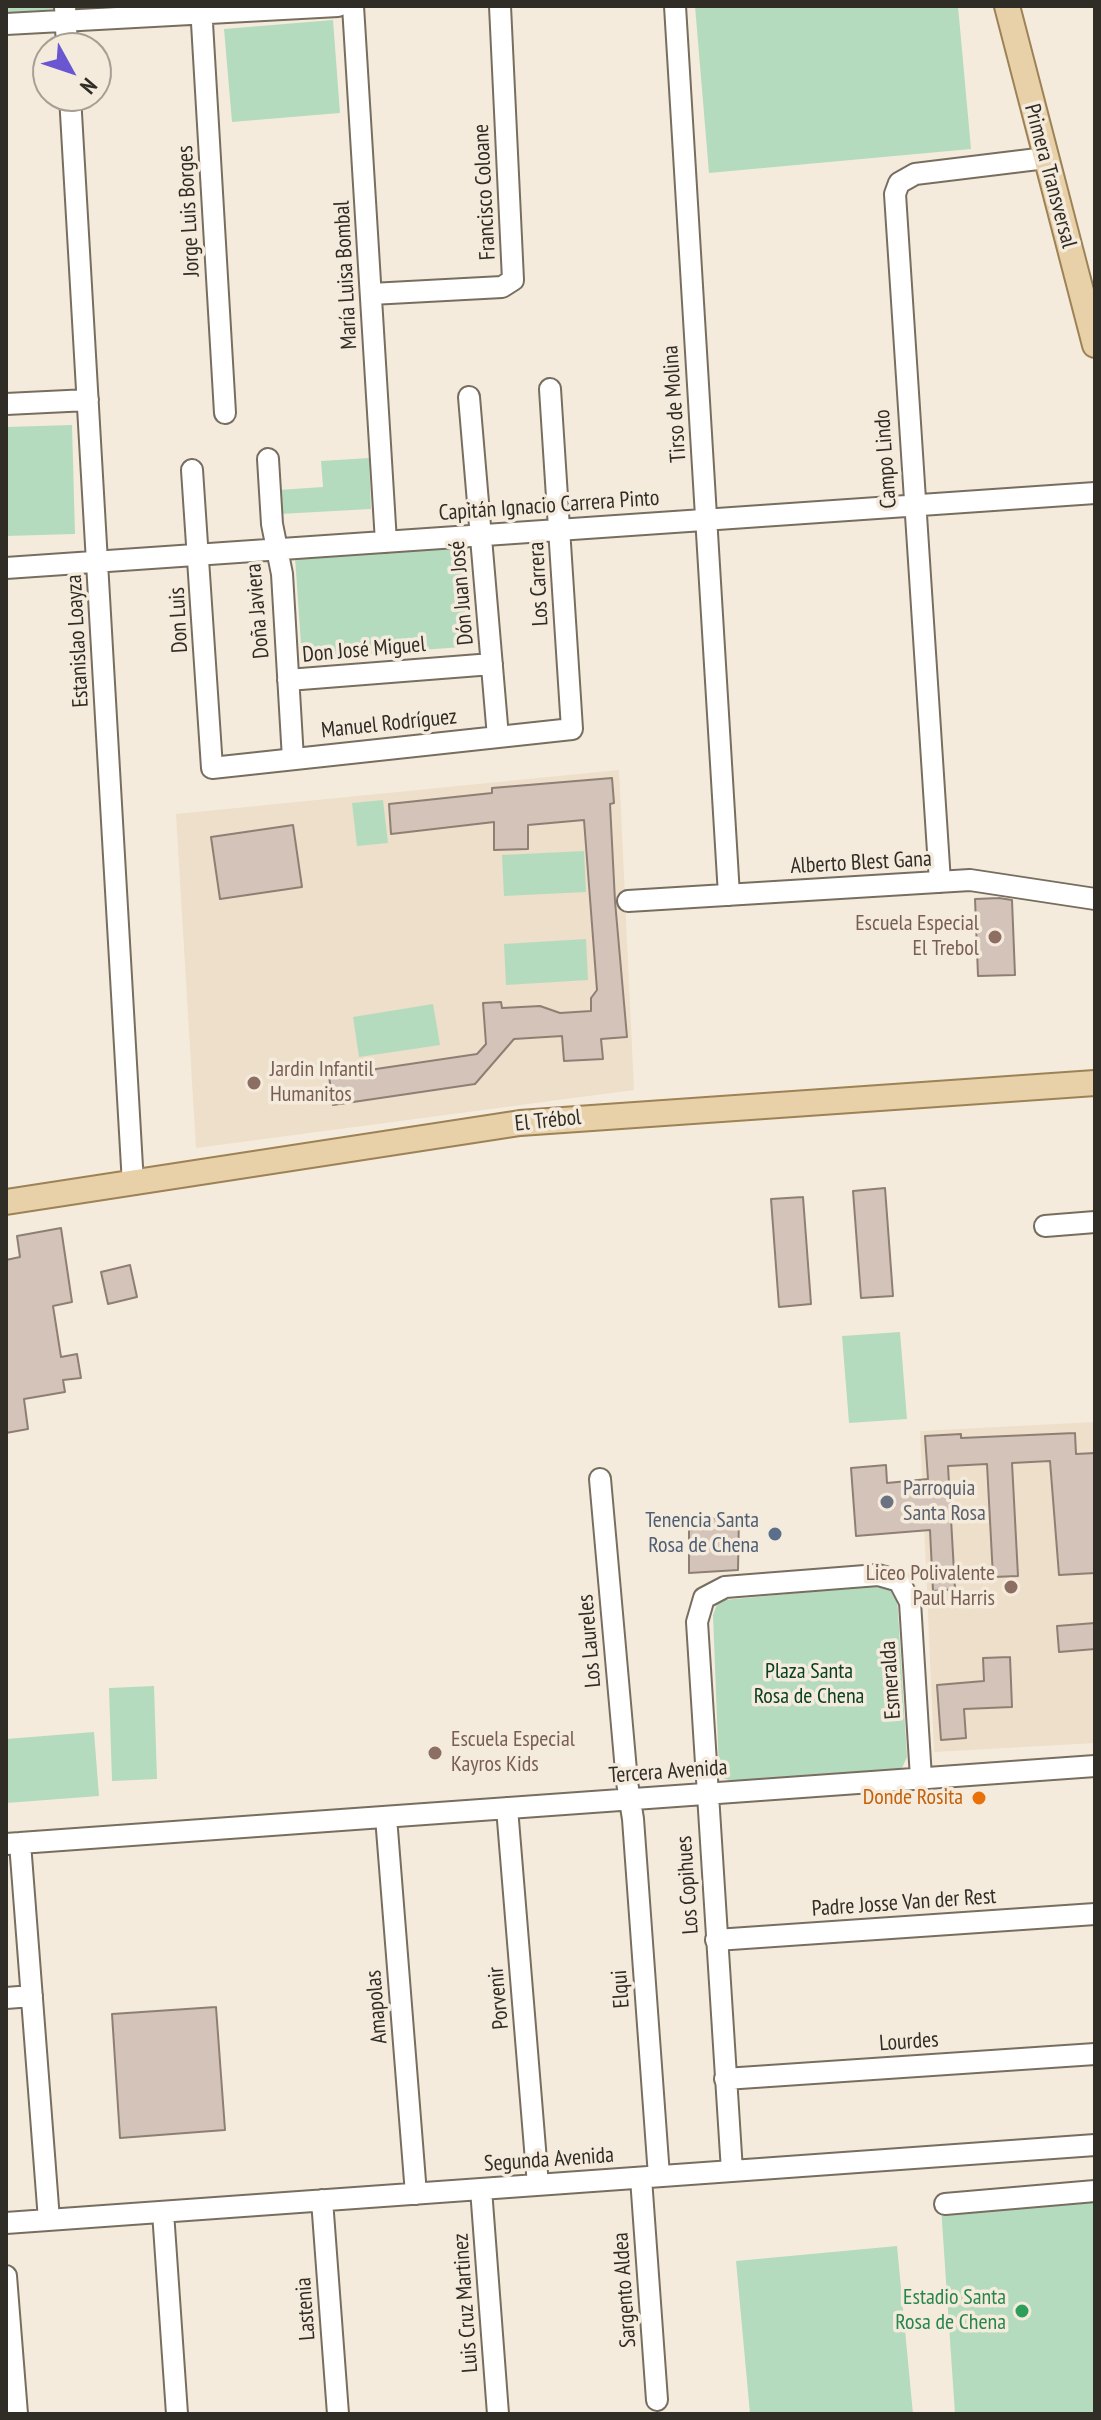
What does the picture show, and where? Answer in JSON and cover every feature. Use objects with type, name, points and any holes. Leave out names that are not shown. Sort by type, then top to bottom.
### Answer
[{"type":"main road","name":"Primera Transversal","points":[[1007,6],[1095,345]]},
{"type":"main road","name":"El Trébol","points":[[6,1202],[520,1123],[1095,1083]]},
{"type":"street","points":[[6,24],[65,14],[338,6]]},
{"type":"street","name":"María Luisa Bombal","points":[[353,6],[386,542]]},
{"type":"street","name":"Francisco Coloane","points":[[371,294],[502,287],[513,280],[500,6]]},
{"type":"street","name":"Tirso de Molina","points":[[675,6],[729,895]]},
{"type":"street","name":"Jorge Luis Borges","points":[[202,10],[225,413]]},
{"type":"street","name":"Estanislao Loayza","points":[[71,112],[133,1184]]},
{"type":"street","name":"Campo Lindo","points":[[940,882],[913,505],[897,189],[904,179],[915,174],[1046,158]]},
{"type":"street","name":"Los Carrera","points":[[550,389],[572,729]]},
{"type":"street","name":"Dón Juan José","points":[[469,397],[498,737]]},
{"type":"street","points":[[6,404],[88,400]]},
{"type":"street","name":"Doña Javiera","points":[[268,459],[276,549],[282,574],[293,759]]},
{"type":"street","name":"Don Luis","points":[[192,470],[212,768]]},
{"type":"street","name":"Capitán Ignacio Carrera Pinto","points":[[6,568],[1095,493]]},
{"type":"street","name":"Don José Miguel","points":[[288,680],[492,664]]},
{"type":"street","name":"Manuel Rodríguez","points":[[212,768],[572,729]]},
{"type":"street","name":"Alberto Blest Gana","points":[[628,901],[986,881],[1095,899]]},
{"type":"street","points":[[1045,1226],[1095,1222]]},
{"type":"street","name":"Los Laureles","points":[[600,1479],[630,1799]]},
{"type":"street","name":"Esmeralda","points":[[704,1598],[725,1587],[878,1575],[899,1581],[910,1602],[921,1778]]},
{"type":"street","name":"Los Copihues","points":[[704,1598],[697,1622],[732,2171]]},
{"type":"street","name":"Tercera Avenida","points":[[13,1844],[1095,1766]]},
{"type":"street","name":"Elqui","points":[[630,1799],[650,2177]]},
{"type":"street","name":"Porvenir","points":[[507,1808],[538,2185]]},
{"type":"street","name":"Amapolas","points":[[386,1817],[416,2194]]},
{"type":"street","points":[[13,1844],[32,1996],[49,2220]]},
{"type":"street","name":"Padre Josse Van der Rest","points":[[716,1940],[1095,1914]]},
{"type":"street","points":[[6,1998],[32,1996]]},
{"type":"street","name":"Lourdes","points":[[725,2079],[1095,2054]]},
{"type":"street","name":"Segunda Avenida","points":[[6,2223],[1095,2145]]},
{"type":"street","name":"Sargento Aldea","points":[[650,2177],[657,2400]]},
{"type":"street","name":"Luis Cruz Martinez","points":[[481,2189],[498,2414]]},
{"type":"street","points":[[945,2204],[1095,2191]]},
{"type":"street","name":"Lastenia","points":[[322,2200],[338,2414]]},
{"type":"street","points":[[163,2212],[177,2414]]},
{"type":"street","points":[[6,2276],[17,2414]]},
{"type":"shaded area","points":[[619,770],[634,1090],[196,1148],[176,814]]},
{"type":"shaded area","name":"Liceo Polivalente Paul Harris","points":[[1095,1422],[1095,1743],[934,1752],[920,1431]]},
{"type":"green space","points":[[6,6],[54,6],[55,9],[6,13]]},
{"type":"green space","points":[[695,6],[958,6],[971,149],[709,173]]},
{"type":"green space","points":[[333,20],[340,113],[232,122],[224,29]]},
{"type":"green space","points":[[72,425],[75,534],[6,536],[6,427]]},
{"type":"green space","points":[[369,458],[371,509],[280,514],[278,490],[323,487],[321,461]]},
{"type":"green space","points":[[467,544],[475,646],[302,659],[295,557]]},
{"type":"green space","points":[[383,800],[388,843],[357,846],[352,803]]},
{"type":"green space","points":[[584,851],[586,892],[504,896],[502,855]]},
{"type":"green space","points":[[586,939],[588,980],[506,985],[504,944]]},
{"type":"green space","points":[[433,1004],[440,1045],[359,1057],[353,1017]]},
{"type":"green space","points":[[900,1332],[907,1419],[849,1423],[842,1336]]},
{"type":"green space","name":"Plaza Santa Rosa de Chena","points":[[881,1585],[893,1588],[897,1596],[907,1757],[902,1768],[895,1772],[734,1782],[723,1778],[719,1771],[713,1615],[717,1604],[724,1600]]},
{"type":"green space","points":[[154,1686],[157,1779],[112,1781],[109,1688]]},
{"type":"green space","points":[[94,1732],[99,1796],[6,1803],[6,1739]]},
{"type":"green space","name":"Estadio Santa Rosa de Chena","points":[[1095,2197],[1095,2414],[955,2414],[941,2207]]},
{"type":"green space","points":[[897,2246],[913,2414],[750,2414],[736,2261]]},
{"type":"building","points":[[612,778],[614,803],[610,804],[615,901],[627,1037],[601,1039],[603,1059],[564,1061],[562,1036],[514,1039],[475,1084],[333,1105],[329,1076],[477,1054],[486,1044],[483,1003],[501,1002],[502,1008],[540,1006],[560,1013],[591,1011],[591,998],[597,990],[584,820],[528,825],[528,849],[494,850],[494,822],[391,834],[389,804],[492,793],[492,788]]},
{"type":"building","points":[[293,825],[302,887],[220,899],[211,837]]},
{"type":"building","name":"Escuela Especial El Trebol","points":[[975,899],[1012,900],[1015,975],[978,976]]},
{"type":"building","points":[[885,1188],[893,1296],[861,1298],[853,1191]]},
{"type":"building","points":[[803,1197],[811,1304],[779,1307],[771,1199]]},
{"type":"building","points":[[61,1228],[72,1302],[53,1306],[61,1357],[77,1354],[81,1378],[63,1380],[65,1392],[24,1399],[28,1429],[6,1433],[6,1260],[20,1257],[17,1236]]},
{"type":"building","points":[[130,1265],[137,1297],[108,1304],[101,1272]]},
{"type":"building","points":[[1075,1433],[1076,1454],[1095,1453],[1095,1573],[1059,1575],[1050,1461],[1012,1463],[1018,1576],[993,1577],[987,1464],[948,1466],[955,1589],[933,1591],[930,1530],[856,1536],[851,1468],[886,1465],[887,1483],[928,1479],[925,1436],[961,1434],[961,1438]]},
{"type":"building","points":[[739,1516],[738,1570],[689,1573],[689,1521]]},
{"type":"building","points":[[1095,1623],[1095,1649],[1059,1652],[1057,1626]]},
{"type":"building","points":[[1010,1657],[1012,1707],[964,1709],[966,1738],[941,1740],[937,1685],[984,1681],[983,1658]]},
{"type":"building","points":[[216,2007],[225,2130],[120,2138],[112,2014]]},
{"type":"place","name":"Escuela Especial El Trebol","points":[[995,937]]},
{"type":"place","name":"Jardin Infantil Humanitos","points":[[254,1083]]},
{"type":"place","name":"Parroquia Santa Rosa","points":[[887,1502]]},
{"type":"place","name":"Tenencia Santa Rosa de Chena","points":[[775,1534]]},
{"type":"place","name":"Liceo Polivalente Paul Harris","points":[[1011,1587]]},
{"type":"place","name":"Escuela Especial Kayros Kids","points":[[435,1753]]},
{"type":"place","name":"Donde Rosita","points":[[979,1798]]},
{"type":"place","name":"Estadio Santa Rosa de Chena","points":[[1022,2311]]}]
